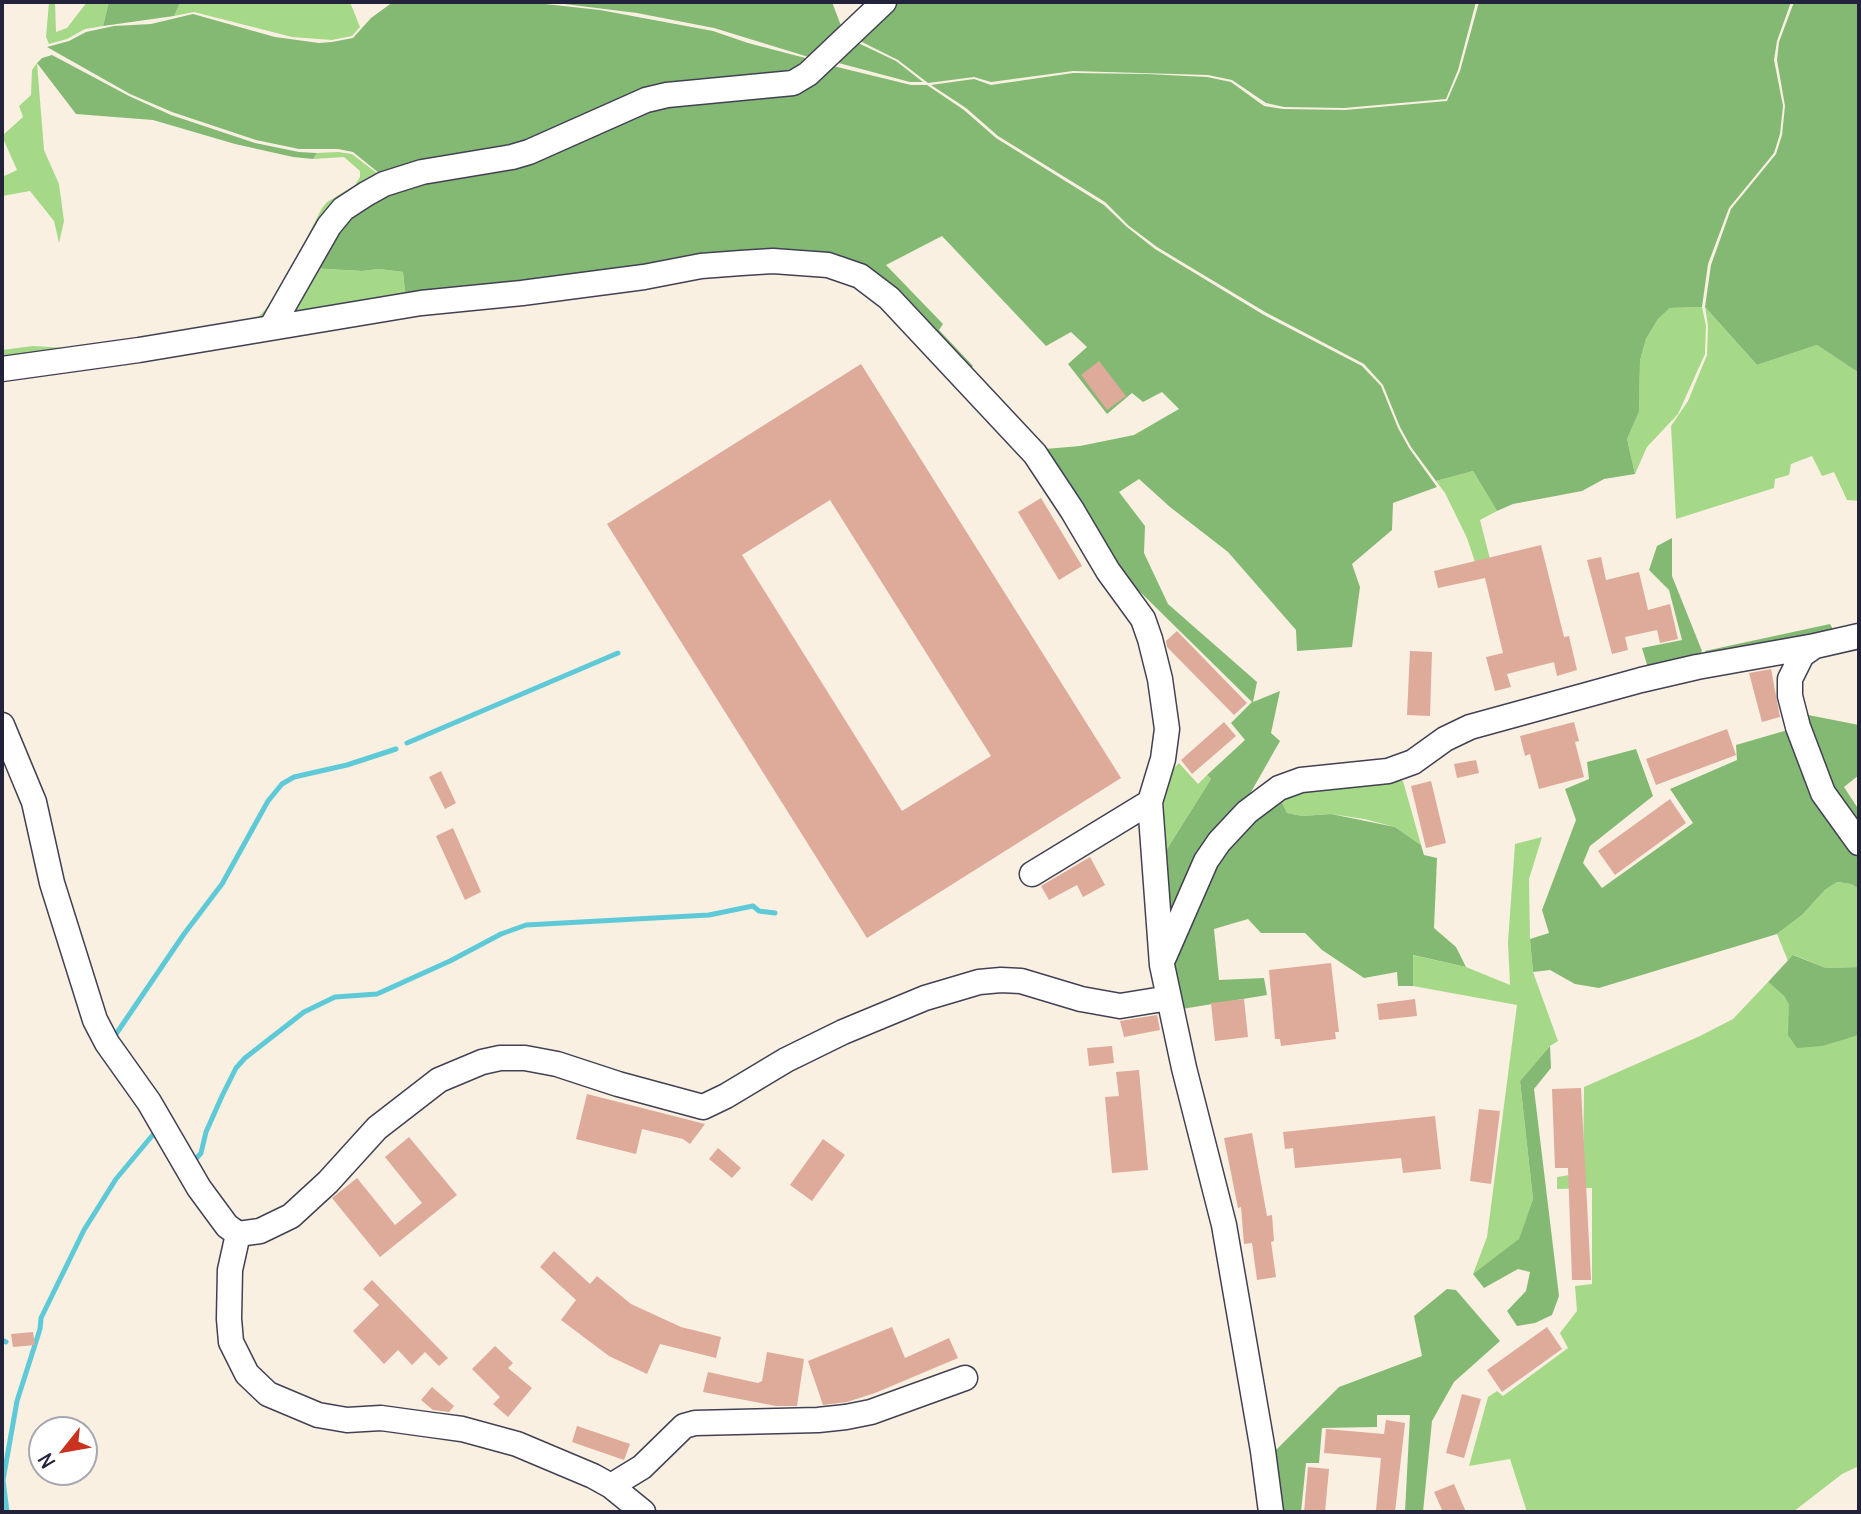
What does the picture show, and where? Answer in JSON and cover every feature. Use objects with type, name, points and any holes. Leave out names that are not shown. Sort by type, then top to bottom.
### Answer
[{"type":"street","points":[[272,326],[329,226],[343,209],[384,184],[422,172],[529,152],[646,100],[667,95],[793,83],[808,74],[884,2]]},
{"type":"street","points":[[2,369],[421,303],[522,293],[715,265],[773,261],[828,265],[860,276],[897,306],[1035,454],[1073,510],[1108,571],[1143,619],[1160,679],[1167,729],[1163,759],[1150,802],[1162,965],[1224,1225],[1271,1512]]},
{"type":"street","points":[[1162,965],[1169,942],[1206,862],[1219,842],[1234,823],[1279,788],[1301,780],[1388,771],[1413,762],[1445,739],[1470,727],[1641,680],[1859,636]]},
{"type":"street","points":[[1815,646],[1802,655],[1795,666],[1790,679],[1790,696],[1802,738],[1823,793],[1859,843]]},
{"type":"street","points":[[2,725],[34,802],[52,883],[94,1020],[149,1102],[183,1164],[227,1226],[238,1234],[260,1231],[291,1216],[328,1182],[377,1128],[439,1080],[482,1062],[500,1058],[525,1058],[557,1064],[703,1107],[786,1060],[844,1032],[925,998],[979,982],[1021,981],[1081,999],[1120,1006],[1169,998]]},
{"type":"street","points":[[1032,874],[1150,802]]},
{"type":"street","points":[[238,1234],[230,1270],[231,1342],[247,1374],[268,1394],[302,1410],[332,1419],[382,1418],[494,1436],[574,1467],[611,1486],[643,1512]]},
{"type":"street","points":[[611,1486],[642,1467],[684,1426],[695,1423],[846,1417],[871,1412],[965,1378]]},
{"type":"green space","points":[[49,2],[55,2],[56,32],[67,28],[87,2],[109,2],[103,26],[85,29],[67,39],[49,44],[46,37]]},
{"type":"green space","points":[[109,2],[184,2],[180,3],[174,16],[103,26]]},
{"type":"green space","points":[[350,2],[360,27],[352,36],[332,40],[292,37],[194,12],[174,16],[180,3]]},
{"type":"green space","points":[[393,2],[536,3],[600,10],[713,31],[813,60],[794,76],[685,87],[555,137],[385,178],[353,152],[338,149],[299,149],[256,140],[172,112],[130,94],[47,47],[69,41],[86,32],[114,26],[151,24],[193,14],[275,37],[319,43],[332,42],[353,38],[371,18]]},
{"type":"green space","points":[[548,2],[832,2],[843,31],[815,59],[714,28],[637,13]]},
{"type":"green space","points":[[895,2],[1476,2],[1458,70],[1446,99],[1344,108],[1284,107],[1266,103],[1232,80],[1208,75],[1073,71],[991,82],[974,77],[928,83],[898,60],[856,39]]},
{"type":"green space","points":[[1479,2],[1791,2],[1777,41],[1774,60],[1783,106],[1780,134],[1774,153],[1729,208],[1708,264],[1702,307],[1670,308],[1658,319],[1646,339],[1640,361],[1639,412],[1627,439],[1635,474],[1604,479],[1582,491],[1513,504],[1497,511],[1473,471],[1436,481],[1411,447],[1383,385],[1364,364],[1265,312],[1157,247],[1129,226],[1105,202],[998,136],[966,108],[931,85],[974,79],[991,85],[1073,73],[1147,74],[1207,77],[1231,82],[1264,106],[1283,109],[1345,110],[1447,101],[1460,71]]},
{"type":"green space","points":[[1794,2],[1859,2],[1859,373],[1817,345],[1757,365],[1705,307],[1711,265],[1731,209],[1776,154],[1782,135],[1785,106],[1777,60],[1779,42]]},
{"type":"green space","points":[[854,41],[896,61],[923,82],[910,82],[831,61]]},
{"type":"green space","points":[[52,55],[171,115],[255,143],[317,153],[313,159],[293,157],[235,144],[153,120],[76,114],[37,63]]},
{"type":"green space","points":[[37,63],[44,150],[59,184],[64,221],[59,243],[54,221],[30,191],[2,196],[2,177],[17,170],[2,136],[23,117],[19,106],[31,95],[32,70]]},
{"type":"green space","points":[[825,64],[911,85],[927,85],[964,110],[996,138],[1104,205],[1155,249],[1264,315],[1362,366],[1381,386],[1409,448],[1437,487],[1393,503],[1392,530],[1352,564],[1360,587],[1352,647],[1297,651],[1296,630],[1228,552],[1139,479],[1119,492],[1145,526],[1144,553],[1168,604],[1257,682],[1253,702],[1280,691],[1271,733],[1280,741],[1168,938],[1162,857],[1211,779],[1207,775],[1245,740],[1231,723],[1252,702],[1128,580],[1045,449],[1080,446],[1134,435],[1179,409],[1162,392],[1143,402],[1132,393],[1107,414],[1068,364],[1087,347],[1071,332],[1046,346],[942,236],[886,265],[943,324],[939,330],[973,366],[968,371],[843,262],[406,301],[403,272],[310,268],[355,207],[633,110]]},
{"type":"green space","points":[[317,153],[352,154],[378,174],[264,323],[2,364],[2,350],[33,346],[66,348],[184,334],[258,317],[284,282],[322,208],[355,185],[360,177],[360,171],[344,157],[313,159]]},
{"type":"green space","points":[[310,268],[403,272],[406,301],[285,322]]},
{"type":"green space","points":[[1702,307],[1706,326],[1705,354],[1678,414],[1647,447],[1635,474],[1627,439],[1639,412],[1640,361],[1646,339],[1658,319],[1670,308]]},
{"type":"green space","points":[[1705,307],[1757,365],[1817,345],[1859,373],[1859,501],[1847,500],[1834,472],[1822,476],[1812,456],[1791,464],[1789,475],[1775,479],[1774,488],[1676,519],[1671,426],[1688,401],[1707,355],[1708,326]]},
{"type":"green space","points":[[1473,471],[1497,511],[1480,520],[1490,559],[1475,562],[1467,538],[1445,493],[1436,481]]},
{"type":"green space","points":[[1672,538],[1672,576],[1702,651],[1697,658],[1648,668],[1642,648],[1682,640],[1669,590],[1649,570],[1657,546]]},
{"type":"green space","points":[[1830,624],[1834,631],[1707,658],[1705,651]]},
{"type":"green space","points":[[1798,713],[1859,725],[1859,775],[1844,787],[1859,810],[1859,834],[1827,790]]},
{"type":"green space","points":[[1791,729],[1817,796],[1859,856],[1859,889],[1851,884],[1837,882],[1777,934],[1599,988],[1575,984],[1550,970],[1533,972],[1530,939],[1549,933],[1542,910],[1576,820],[1565,789],[1589,779],[1587,762],[1636,749],[1653,796],[1590,846],[1583,863],[1602,888],[1693,823],[1670,789],[1737,760],[1736,745]]},
{"type":"green space","points":[[1179,763],[1198,784],[1207,775],[1211,779],[1162,857],[1164,779]]},
{"type":"green space","points":[[1377,779],[1403,781],[1421,845],[1395,827],[1364,819],[1331,814],[1302,816],[1287,813],[1280,798],[1314,787]]},
{"type":"green space","points":[[1280,798],[1287,813],[1302,816],[1331,814],[1395,827],[1421,845],[1424,855],[1437,858],[1434,928],[1456,947],[1466,967],[1413,955],[1413,986],[1398,986],[1397,972],[1364,978],[1322,950],[1305,933],[1261,933],[1248,919],[1214,929],[1219,980],[1264,978],[1267,995],[1176,1010],[1166,964],[1212,859]]},
{"type":"green space","points":[[1542,837],[1529,879],[1530,939],[1533,972],[1558,1041],[1550,1046],[1520,1081],[1533,1199],[1519,1240],[1473,1274],[1487,1237],[1517,1005],[1413,986],[1412,955],[1466,967],[1510,985],[1508,942],[1515,844]]},
{"type":"green space","points":[[1837,882],[1851,884],[1859,889],[1859,967],[1826,968],[1794,955],[1788,961],[1777,934]]},
{"type":"green space","points":[[1793,955],[1826,968],[1859,967],[1859,1035],[1822,1046],[1797,1048],[1788,1035],[1789,1005],[1784,996],[1768,982]]},
{"type":"green space","points":[[1768,982],[1784,996],[1789,1005],[1790,1016],[1843,1039],[1859,1035],[1859,1466],[1842,1474],[1793,1512],[1527,1512],[1510,1459],[1469,1466],[1488,1397],[1497,1391],[1503,1396],[1568,1348],[1560,1333],[1577,1311],[1575,1286],[1592,1284],[1592,1188],[1557,1189],[1557,1177],[1583,1173],[1584,1087],[1733,1019]]},
{"type":"green space","points":[[1550,1046],[1551,1068],[1534,1089],[1559,1296],[1552,1315],[1535,1323],[1517,1326],[1507,1311],[1526,1291],[1530,1272],[1518,1269],[1484,1288],[1473,1274],[1519,1239],[1533,1199],[1520,1081]]},
{"type":"green space","points":[[1447,1289],[1456,1290],[1500,1341],[1454,1382],[1432,1421],[1423,1512],[1405,1512],[1410,1415],[1377,1415],[1377,1427],[1322,1428],[1319,1463],[1306,1463],[1301,1512],[1276,1512],[1269,1457],[1339,1387],[1422,1356],[1414,1316]]},
{"type":"building","points":[[1099,361],[1126,396],[1107,410],[1081,375]]},
{"type":"building","points":[[861,364],[1121,778],[867,938],[607,524]],"holes":[[[830,500],[991,756],[902,811],[742,555]]]},
{"type":"building","points":[[1041,498],[1082,566],[1059,580],[1018,512]]},
{"type":"building","points":[[1541,545],[1564,637],[1569,636],[1577,670],[1557,676],[1554,662],[1507,674],[1511,687],[1495,691],[1486,657],[1503,653],[1485,578],[1438,588],[1434,571]]},
{"type":"building","points":[[1601,557],[1606,580],[1639,572],[1648,610],[1670,604],[1678,639],[1660,643],[1657,630],[1625,637],[1628,650],[1612,654],[1587,560]]},
{"type":"building","points":[[1177,631],[1247,703],[1234,715],[1167,647],[1166,641]]},
{"type":"building","points":[[1410,651],[1432,652],[1430,716],[1407,715]]},
{"type":"building","points":[[1771,669],[1780,717],[1762,722],[1749,673]]},
{"type":"building","points":[[1224,722],[1236,736],[1192,774],[1181,760]]},
{"type":"building","points":[[1574,722],[1579,741],[1575,742],[1584,777],[1539,789],[1530,754],[1525,756],[1520,736]]},
{"type":"building","points":[[1727,729],[1736,755],[1656,785],[1646,759]]},
{"type":"building","points":[[1476,760],[1479,773],[1457,778],[1454,764]]},
{"type":"building","points":[[441,771],[456,803],[445,809],[429,777]]},
{"type":"building","points":[[1431,781],[1446,843],[1426,848],[1411,786]]},
{"type":"building","points":[[1670,799],[1686,823],[1615,875],[1598,851]]},
{"type":"building","points":[[453,828],[481,892],[465,900],[436,836]]},
{"type":"building","points":[[1090,857],[1105,885],[1083,897],[1077,885],[1049,900],[1041,886]]},
{"type":"building","points":[[1331,963],[1339,1032],[1335,1032],[1336,1039],[1281,1046],[1280,1039],[1275,1039],[1269,970]]},
{"type":"building","points":[[1244,999],[1248,1037],[1215,1041],[1211,1003]]},
{"type":"building","points":[[1415,999],[1417,1016],[1379,1020],[1377,1004]]},
{"type":"building","points":[[1157,1015],[1160,1030],[1124,1037],[1120,1021]]},
{"type":"building","points":[[1112,1046],[1114,1063],[1089,1066],[1087,1048]]},
{"type":"building","points":[[1139,1070],[1148,1170],[1112,1173],[1105,1097],[1119,1096],[1116,1072]]},
{"type":"building","points":[[1581,1088],[1591,1280],[1572,1280],[1568,1168],[1555,1168],[1552,1089]]},
{"type":"building","points":[[587,1094],[705,1124],[690,1144],[683,1139],[642,1129],[636,1154],[576,1139]]},
{"type":"building","points":[[1479,1109],[1500,1111],[1491,1184],[1470,1181]]},
{"type":"building","points":[[1435,1116],[1441,1169],[1403,1173],[1401,1158],[1295,1168],[1293,1148],[1285,1149],[1283,1132]]},
{"type":"building","points":[[1252,1133],[1267,1216],[1272,1215],[1274,1241],[1271,1242],[1276,1277],[1257,1280],[1252,1243],[1244,1244],[1241,1207],[1238,1208],[1224,1138]]},
{"type":"building","points":[[409,1137],[457,1195],[380,1257],[332,1198],[357,1178],[395,1225],[422,1203],[385,1157]]},
{"type":"building","points":[[823,1139],[845,1155],[812,1201],[790,1185]]},
{"type":"building","points":[[718,1148],[741,1168],[732,1178],[709,1159]]},
{"type":"building","points":[[554,1251],[590,1284],[597,1276],[631,1304],[681,1327],[721,1337],[716,1358],[660,1344],[647,1374],[609,1356],[561,1320],[576,1300],[540,1267]]},
{"type":"building","points":[[372,1280],[448,1358],[439,1366],[425,1352],[412,1365],[398,1350],[384,1364],[353,1331],[379,1305],[363,1289]]},
{"type":"building","points":[[892,1327],[905,1358],[949,1338],[958,1358],[875,1393],[847,1402],[823,1405],[808,1361]]},
{"type":"building","points":[[1547,1327],[1562,1349],[1502,1392],[1487,1370]]},
{"type":"building","points":[[33,1332],[35,1345],[13,1347],[11,1334]]},
{"type":"building","points":[[495,1346],[513,1363],[508,1368],[532,1388],[508,1417],[493,1404],[500,1397],[472,1369]]},
{"type":"building","points":[[767,1352],[804,1359],[797,1406],[776,1406],[703,1392],[708,1372],[758,1383],[762,1381]]},
{"type":"building","points":[[432,1387],[454,1406],[449,1412],[433,1410],[421,1400]]},
{"type":"building","points":[[1462,1394],[1481,1399],[1464,1458],[1446,1453]]},
{"type":"building","points":[[1386,1420],[1405,1423],[1395,1512],[1376,1510],[1381,1458],[1324,1453],[1326,1429],[1384,1434]]},
{"type":"building","points":[[577,1426],[630,1444],[624,1460],[572,1442]]},
{"type":"building","points":[[1308,1467],[1329,1469],[1325,1512],[1304,1512]]},
{"type":"building","points":[[1454,1484],[1466,1512],[1443,1512],[1434,1492]]},
{"type":"waterway","points":[[407,743],[618,653]]},
{"type":"waterway","points":[[114,1037],[184,934],[222,884],[268,801],[282,784],[294,777],[347,765],[396,749]]},
{"type":"waterway","points":[[191,1159],[194,1161],[201,1153],[206,1132],[236,1068],[304,1012],[335,997],[377,994],[501,934],[526,925],[709,915],[753,906],[759,911],[775,913]]},
{"type":"waterway","points":[[7,1512],[3,1480],[17,1401],[41,1318],[84,1230],[116,1179],[156,1131]]},
{"type":"waterway","points":[[2,1340],[6,1342]]}]
